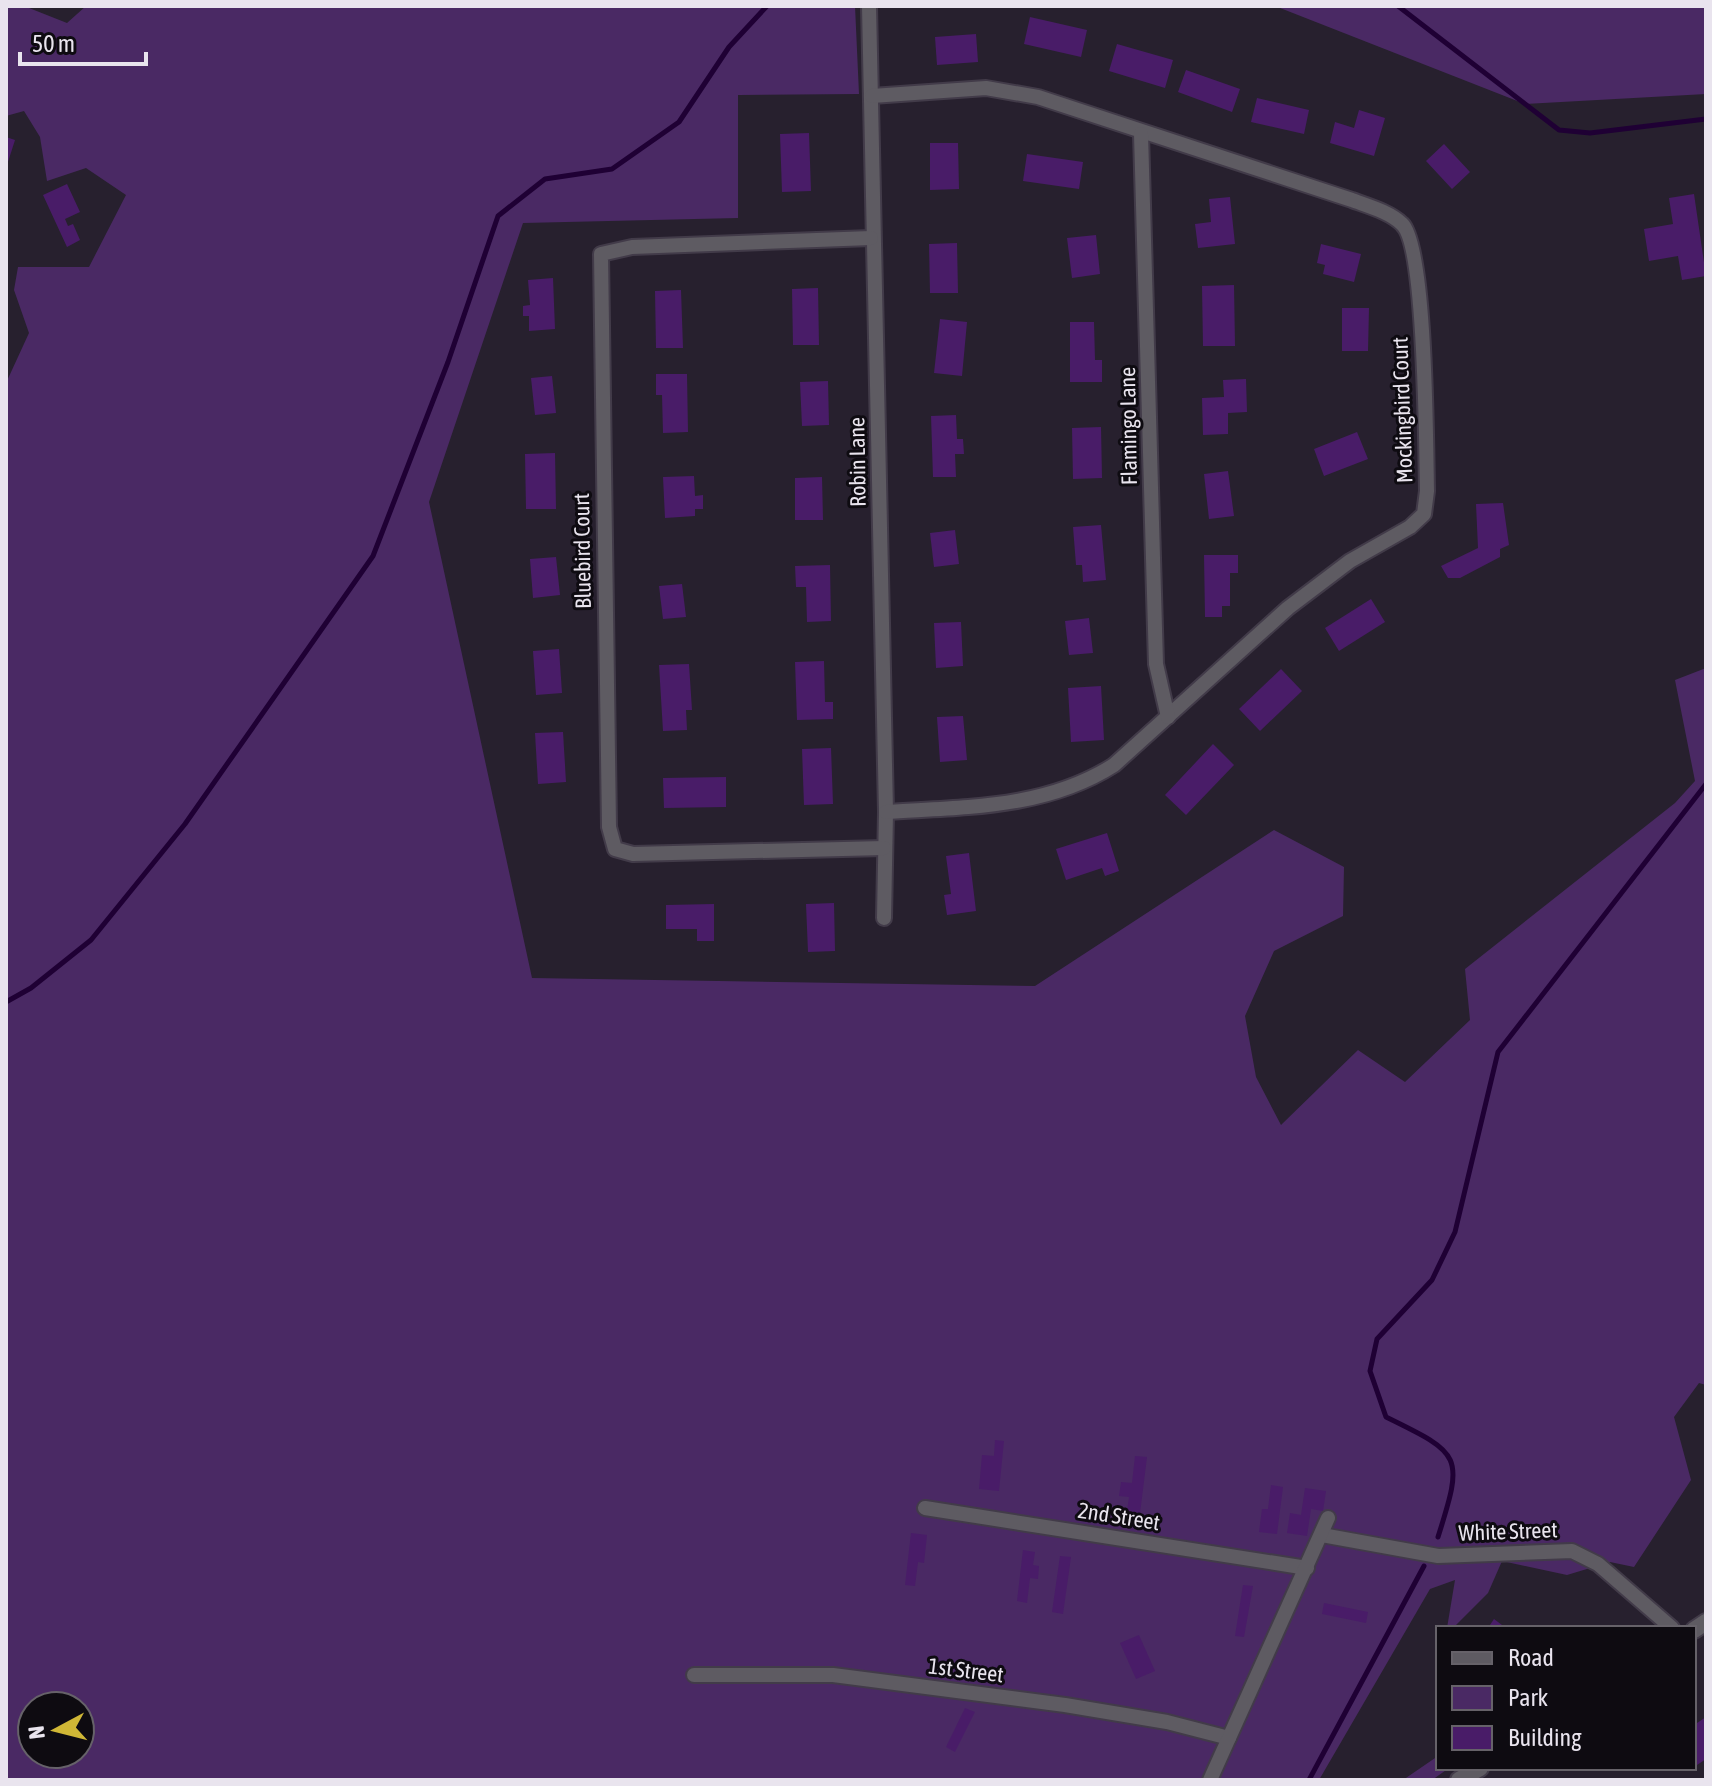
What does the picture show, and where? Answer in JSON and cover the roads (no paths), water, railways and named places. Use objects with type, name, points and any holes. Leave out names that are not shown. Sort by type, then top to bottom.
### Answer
[{"type":"street","name":"Robin Lane","points":[[869,6],[871,238],[876,283],[886,812],[884,918]]},
{"type":"street","name":"Mockingbird Court","points":[[872,96],[986,88],[1038,97],[1141,134],[1352,200],[1402,224],[1411,236],[1419,295],[1427,491],[1424,514],[1410,527],[1350,561],[1288,608],[1114,765],[1088,782],[1024,801],[886,812]]},
{"type":"street","name":"Flamingo Lane","points":[[1141,134],[1156,664],[1168,717]]},
{"type":"street","name":"Bluebird Court","points":[[871,238],[632,247],[601,254],[609,827],[615,849],[633,854],[884,848]]},
{"type":"street","name":"2nd Street","points":[[925,1508],[1307,1568]]},
{"type":"street","points":[[1210,1780],[1328,1518]]},
{"type":"street","name":"White Street","points":[[1322,1535],[1438,1556],[1572,1551],[1598,1564],[1670,1626]]},
{"type":"street","name":"1st Street","points":[[694,1675],[833,1675],[1065,1705],[1167,1722],[1229,1738]]},
{"type":"street","points":[[1459,1780],[1476,1770]]},
{"type":"waterway","points":[[6,1002],[31,988],[91,940],[185,824],[373,556],[448,362],[498,216],[545,179],[612,169],[679,122],[729,47],[767,6]]},
{"type":"waterway","points":[[1398,6],[1559,130],[1590,133],[1706,119]]},
{"type":"waterway","points":[[1438,1537],[1452,1489],[1450,1460],[1430,1440],[1386,1417],[1370,1371],[1377,1339],[1432,1280],[1455,1232],[1498,1052],[1706,784]]},
{"type":"waterway","points":[[1309,1780],[1424,1566]]}]
